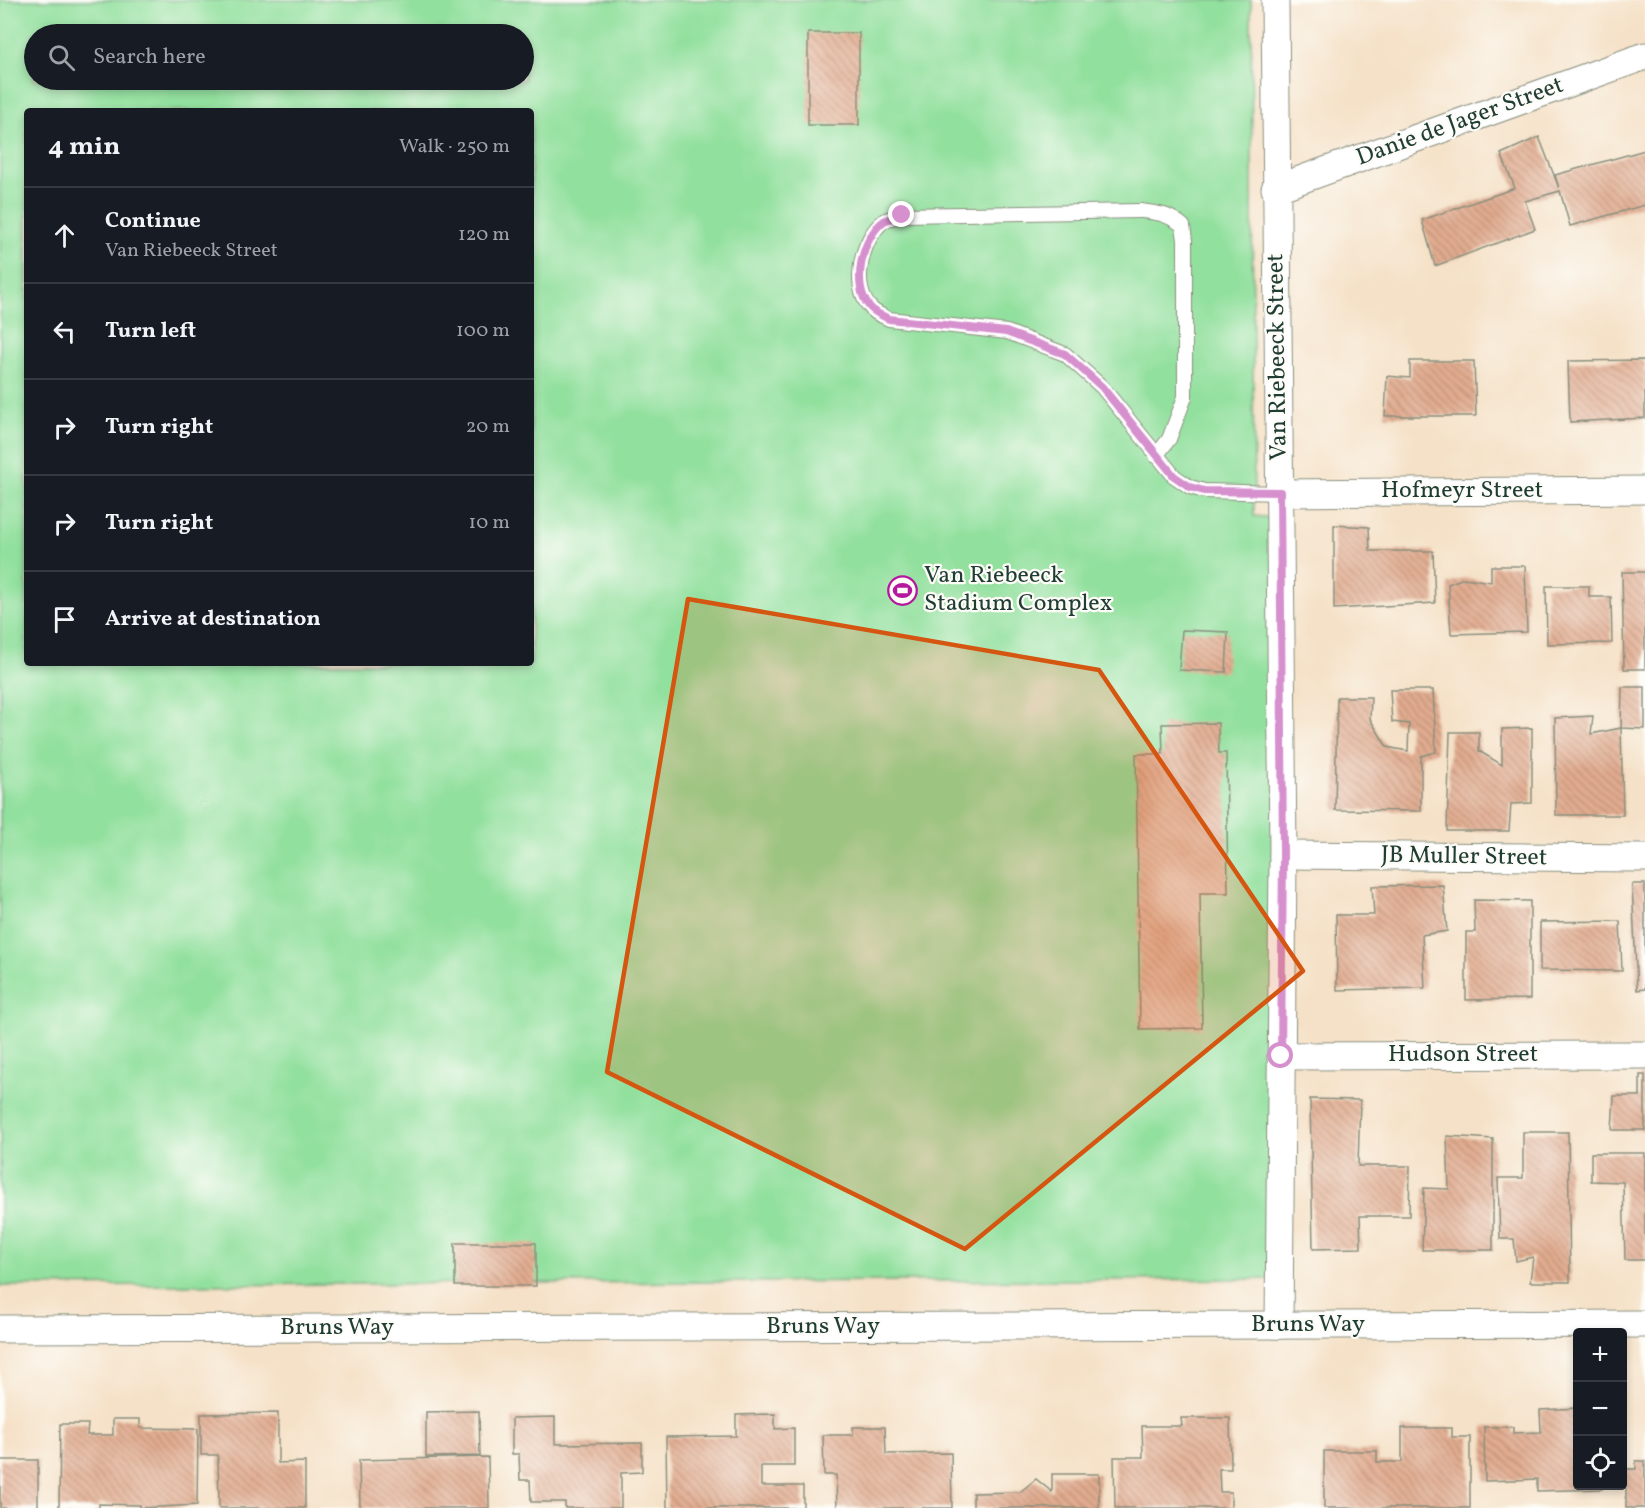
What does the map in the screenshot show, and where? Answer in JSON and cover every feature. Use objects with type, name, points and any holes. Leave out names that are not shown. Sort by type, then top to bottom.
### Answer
[{"type":"street","name":"Van Riebeeck Street","points":[[1275,0],[1283,855],[1279,1325]]},
{"type":"street","name":"Danie de Jager Street","points":[[1275,189],[1645,56]]},
{"type":"street","name":"Hofmeyr Street","points":[[1280,492],[1645,490]]},
{"type":"street","name":"JB Muller Street","points":[[1283,855],[1645,858]]},
{"type":"street","name":"Hudson Street","points":[[1281,1056],[1645,1055]]},
{"type":"street","name":"Bruns Way","points":[[0,1329],[1645,1324]]},
{"type":"lane","points":[[1156,456],[1169,439],[1185,397],[1185,240],[1183,226],[1167,214],[1141,211],[902,215],[886,219],[878,226],[868,241],[861,270],[861,290],[867,305],[875,312],[889,319],[1006,332],[1065,354],[1102,387],[1156,456],[1174,476],[1204,491],[1280,492]]},
{"type":"highlighted area","points":[[688,599],[1099,670],[1303,971],[965,1249],[607,1072]]},
{"type":"green space","name":"Van Riebeeck Stadium Complex","points":[[0,0],[1251,0],[1254,516],[1275,518],[1278,1279],[0,1286]]},
{"type":"building","points":[[808,33],[859,33],[859,125],[808,125]]},
{"type":"building","points":[[1539,137],[1559,188],[1555,175],[1645,150],[1645,205],[1570,226],[1560,191],[1525,201],[1535,229],[1435,266],[1422,220],[1515,188],[1501,154]]},
{"type":"building","points":[[1645,360],[1645,418],[1570,422],[1568,361]]},
{"type":"building","points":[[1410,361],[1474,361],[1476,416],[1385,416],[1387,376],[1410,378]]},
{"type":"building","points":[[1334,525],[1369,527],[1370,551],[1433,551],[1435,603],[1334,609]]},
{"type":"building","points":[[1491,566],[1525,566],[1527,632],[1451,634],[1448,584],[1464,578],[1491,582]]},
{"type":"building","points":[[1622,572],[1645,572],[1645,669],[1624,669]]},
{"type":"building","points":[[1546,586],[1589,586],[1589,597],[1611,597],[1612,643],[1547,644]]},
{"type":"building","points":[[1182,630],[1228,632],[1226,672],[1179,670]]},
{"type":"building","points":[[1622,687],[1645,687],[1645,729],[1621,728]]},
{"type":"building","points":[[1390,690],[1433,690],[1436,752],[1421,756],[1421,811],[1335,810],[1337,697],[1371,697],[1370,719],[1387,747],[1408,751],[1409,724],[1392,722]]},
{"type":"building","points":[[1593,716],[1591,734],[1621,728],[1623,815],[1556,815],[1555,718]]},
{"type":"building","points":[[1218,723],[1219,753],[1226,753],[1228,893],[1200,893],[1202,1028],[1140,1029],[1136,754],[1163,754],[1162,724]]},
{"type":"building","points":[[1532,728],[1532,803],[1511,804],[1509,831],[1447,831],[1450,732],[1479,732],[1479,751],[1502,765],[1502,729]]},
{"type":"building","points":[[1632,884],[1645,884],[1645,989],[1637,990]]},
{"type":"building","points":[[1443,885],[1447,931],[1422,935],[1425,988],[1337,990],[1336,915],[1374,915],[1372,886]]},
{"type":"building","points":[[1474,900],[1530,901],[1530,999],[1466,1000],[1466,932],[1475,932]]},
{"type":"building","points":[[1620,921],[1622,971],[1540,970],[1540,922]]},
{"type":"building","points":[[1640,1075],[1645,1075],[1645,1130],[1612,1130],[1614,1096],[1640,1096]]},
{"type":"building","points":[[1310,1099],[1360,1100],[1358,1166],[1410,1166],[1409,1216],[1360,1216],[1361,1248],[1313,1249]]},
{"type":"building","points":[[1523,1132],[1568,1132],[1570,1282],[1530,1282],[1533,1257],[1516,1261],[1514,1239],[1500,1239],[1498,1178],[1523,1178]]},
{"type":"building","points":[[1447,1136],[1493,1139],[1493,1250],[1422,1250],[1424,1188],[1449,1189]]},
{"type":"building","points":[[1591,1153],[1645,1153],[1645,1260],[1625,1260],[1623,1182],[1591,1181]]},
{"type":"building","points":[[455,1243],[536,1243],[536,1286],[455,1286]]},
{"type":"building","points":[[1573,1408],[1573,1490],[1537,1491],[1537,1479],[1485,1481],[1484,1427],[1513,1427],[1513,1433],[1541,1432],[1540,1410]]},
{"type":"building","points":[[479,1411],[480,1456],[426,1457],[426,1412]]},
{"type":"building","points":[[278,1413],[278,1463],[305,1462],[305,1508],[219,1508],[218,1455],[201,1455],[201,1414]]},
{"type":"building","points":[[775,1414],[775,1429],[794,1428],[794,1466],[761,1466],[761,1486],[803,1486],[803,1508],[667,1508],[666,1437],[736,1436],[736,1415]]},
{"type":"building","points":[[555,1417],[555,1444],[642,1443],[642,1472],[621,1473],[621,1508],[565,1508],[565,1502],[531,1502],[530,1480],[520,1480],[519,1454],[512,1454],[512,1418]]},
{"type":"building","points":[[1181,1418],[1230,1418],[1231,1469],[1219,1469],[1220,1492],[1231,1492],[1231,1508],[1115,1508],[1114,1457],[1143,1457],[1142,1426],[1182,1426]]},
{"type":"building","points":[[113,1419],[140,1419],[140,1428],[198,1429],[197,1505],[140,1508],[140,1505],[99,1504],[99,1508],[59,1508],[60,1424],[88,1424],[87,1435],[113,1435]]},
{"type":"building","points":[[853,1427],[885,1427],[886,1454],[951,1453],[952,1508],[837,1508],[836,1475],[824,1475],[823,1435],[853,1435]]},
{"type":"building","points":[[1402,1428],[1452,1428],[1452,1437],[1470,1437],[1470,1508],[1324,1508],[1324,1451],[1377,1451],[1377,1462],[1402,1462]]},
{"type":"building","points":[[488,1457],[489,1508],[360,1508],[359,1460]]},
{"type":"building","points":[[0,1460],[38,1460],[38,1508],[0,1508]]},
{"type":"building","points":[[1636,1461],[1645,1461],[1645,1508],[1626,1508],[1627,1469],[1636,1469]]},
{"type":"building","points":[[1052,1474],[1099,1474],[1099,1508],[973,1508],[973,1493],[1020,1492],[1036,1479],[1052,1492]]},
{"type":"place","name":"Van Riebeeck Stadium Complex","points":[[903,590]]},
{"type":"route","points":[[902,215],[886,219],[868,241],[861,270],[861,290],[867,305],[875,312],[889,319],[1006,332],[1065,354],[1102,387],[1156,456],[1174,476],[1190,487],[1204,491],[1280,492],[1283,855],[1281,1056]]}]
